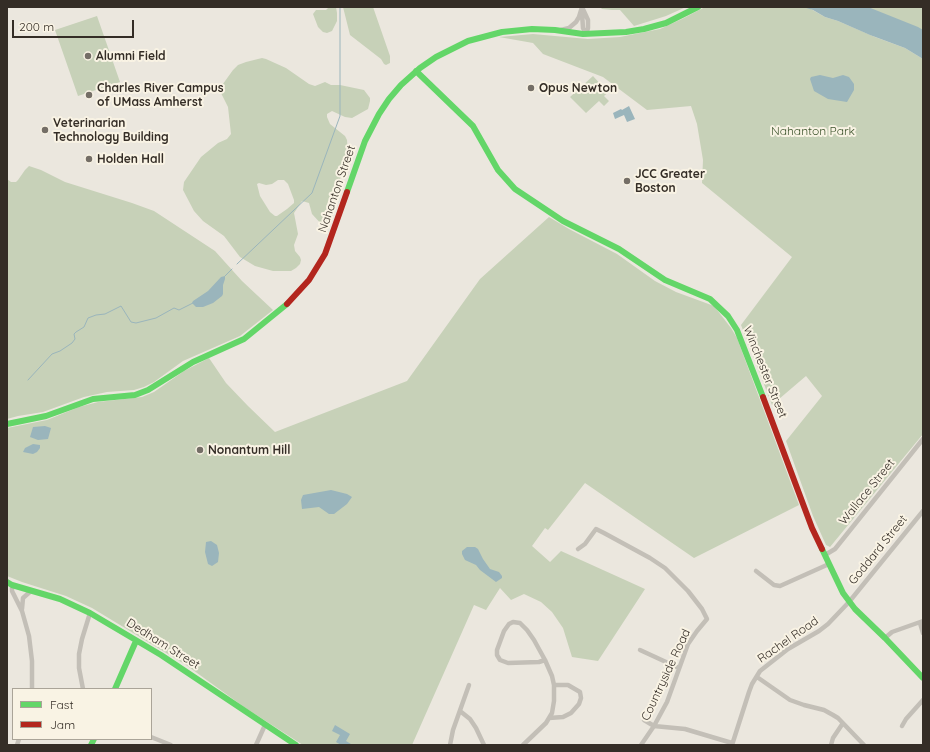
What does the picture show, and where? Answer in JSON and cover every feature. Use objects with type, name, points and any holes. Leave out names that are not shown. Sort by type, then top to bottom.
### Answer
[{"type":"main road","name":"Nahanton Street","points":[[7,424],[46,416],[93,400],[132,395],[148,390],[193,362],[244,339],[288,303],[309,280],[325,254],[364,146],[379,114],[395,92],[416,71],[446,51],[465,42],[484,36],[520,30],[539,29],[586,34],[614,34],[650,28],[676,19],[698,7]]},
{"type":"main road","name":"Winchester Street","points":[[416,71],[473,126],[498,170],[516,189],[563,221],[619,249],[665,280],[710,299],[728,316],[739,334],[809,520],[829,564],[849,602],[923,678]]},
{"type":"main road","name":"Dedham Street","points":[[9,584],[60,599],[90,612],[167,659],[296,745]]},
{"type":"main road","points":[[115,688],[136,640]]},
{"type":"street","points":[[559,31],[567,29],[574,24],[579,17],[582,7]]},
{"type":"street","points":[[582,7],[582,26],[586,34]]},
{"type":"street","name":"Wallace Street","points":[[825,555],[835,549],[923,439]]},
{"type":"street","name":"Goddard Street","points":[[849,602],[923,511]]},
{"type":"street","name":"Countryside Road","points":[[578,549],[584,545],[596,529],[657,563],[675,577],[702,609],[707,619],[688,644],[667,702],[654,726],[641,745]]},
{"type":"street","points":[[756,571],[774,585],[780,586],[829,564]]},
{"type":"street","points":[[9,584],[22,611],[29,636],[32,661],[32,688]]},
{"type":"street","points":[[22,611],[23,598],[31,591]]},
{"type":"street","name":"Rachel Road","points":[[732,744],[749,692],[760,671],[775,659],[825,626],[849,602]]},
{"type":"street","points":[[83,688],[79,668],[80,654],[83,633],[90,612]]},
{"type":"street","points":[[523,745],[535,735],[552,713],[554,685],[545,660],[527,630],[520,623],[513,622],[509,624],[504,631],[497,650],[497,655],[500,660],[503,662],[513,663],[539,662],[545,660]]},
{"type":"street","points":[[884,638],[892,632],[921,622],[923,633]]},
{"type":"street","points":[[640,650],[679,668]]},
{"type":"street","points":[[756,677],[790,700],[824,710],[838,718],[864,745]]},
{"type":"street","points":[[450,745],[453,730],[469,685]]},
{"type":"street","points":[[549,718],[563,717],[571,713],[579,704],[581,698],[580,692],[568,685],[554,685]]},
{"type":"street","points":[[902,726],[906,719],[923,700]]},
{"type":"street","points":[[460,711],[470,719],[484,745]]},
{"type":"street","points":[[644,720],[654,726],[685,729],[732,744]]},
{"type":"street","points":[[831,745],[843,723]]},
{"type":"street","points":[[256,745],[265,724]]},
{"type":"street","points":[[152,737],[171,745]]},
{"type":"green space","points":[[329,7],[336,7],[337,21],[332,31],[327,33],[323,32],[318,27],[313,14],[316,10],[326,10]]},
{"type":"green space","points":[[343,7],[373,7],[390,56],[390,63],[386,65],[384,64],[381,59],[350,35]]},
{"type":"green space","points":[[600,7],[686,7],[666,16],[634,26],[620,10],[602,9]]},
{"type":"green space","name":"Nahanton Park","points":[[705,7],[809,8],[825,17],[905,48],[923,59],[923,434],[830,547],[826,545],[813,516],[786,441],[822,396],[806,376],[772,405],[741,325],[792,257],[702,183],[703,160],[697,124],[691,106],[647,110],[603,77],[543,54],[533,43],[499,37],[533,34],[588,39],[620,37],[660,29]]},
{"type":"green space","points":[[861,7],[923,7],[923,35]]},
{"type":"green space","name":"Alumni Field","points":[[97,16],[120,82],[78,96],[55,30]]},
{"type":"green space","points":[[262,58],[266,59],[286,68],[309,84],[315,86],[325,82],[331,85],[340,85],[364,90],[370,98],[368,109],[352,118],[345,117],[332,111],[327,114],[330,124],[345,136],[347,140],[348,156],[341,175],[334,213],[329,226],[324,227],[312,214],[309,203],[302,201],[294,213],[298,234],[294,245],[295,251],[301,260],[300,264],[291,271],[273,271],[255,266],[240,257],[224,236],[203,221],[194,211],[183,190],[184,182],[201,157],[218,143],[227,139],[231,134],[228,107],[220,88],[238,65]],"holes":[[[278,180],[284,180],[288,184],[294,203],[275,216],[270,212],[260,196],[257,184],[259,183],[266,185],[272,184]]]},
{"type":"green space","points":[[593,76],[604,88],[610,84],[613,88],[604,96],[609,101],[604,106],[599,101],[586,113],[570,97]]},
{"type":"green space","points":[[29,166],[41,170],[65,182],[154,211],[215,251],[242,281],[273,310],[240,336],[183,361],[154,382],[144,387],[134,390],[107,392],[84,397],[43,412],[7,419],[7,179],[11,182],[16,182]]},
{"type":"green space","points":[[549,217],[617,254],[655,281],[676,292],[714,306],[737,338],[799,505],[694,558],[585,483],[548,530],[545,528],[532,546],[550,562],[561,551],[645,589],[598,661],[572,657],[563,628],[552,612],[541,602],[524,594],[511,600],[500,588],[486,610],[474,605],[412,745],[303,745],[244,707],[186,665],[92,608],[66,596],[7,576],[7,428],[47,420],[79,407],[98,402],[142,397],[154,392],[184,371],[209,358],[226,383],[275,432],[407,381],[480,279]]},
{"type":"water","points":[[803,7],[868,7],[918,27],[923,30],[923,59],[905,48]]},
{"type":"water","points":[[820,75],[833,78],[843,75],[849,77],[854,84],[854,90],[847,102],[828,99],[814,91],[810,79],[811,77]]},
{"type":"water","points":[[629,106],[635,119],[627,122],[624,115],[615,119],[613,113]]},
{"type":"water","points":[[225,276],[222,296],[213,303],[203,307],[196,307],[192,303],[208,291],[221,277]]},
{"type":"water","points":[[45,426],[51,428],[48,439],[38,440],[30,437],[33,427]]},
{"type":"water","points":[[33,444],[40,445],[37,452],[33,454],[23,452],[25,448]]},
{"type":"water","points":[[331,490],[347,494],[352,497],[347,504],[334,514],[329,514],[319,507],[302,509],[301,500],[303,495]]},
{"type":"water","points":[[211,541],[217,545],[219,553],[218,562],[212,566],[208,564],[205,552],[206,542]]},
{"type":"water","points":[[467,547],[475,547],[478,549],[490,569],[499,572],[502,578],[496,582],[480,570],[476,565],[465,560],[462,551]]},
{"type":"water","points":[[335,725],[350,734],[346,741],[351,745],[341,745],[336,742],[340,735],[332,731]]},
{"type":"waterway","points":[[237,264],[312,193],[340,116],[340,7]]},
{"type":"waterway","points":[[225,276],[232,269]]},
{"type":"waterway","points":[[28,380],[52,354],[60,351],[72,343],[75,339],[74,334],[84,327],[88,318],[105,314],[121,306],[131,322],[136,323],[156,318],[174,308],[179,310],[193,303]]},
{"type":"traffic: fast","points":[[347,192],[365,141],[379,114],[401,85],[420,68],[436,57],[468,41],[502,32],[532,29],[555,30],[583,34],[626,32],[666,23],[698,7]]},
{"type":"traffic: fast","points":[[416,71],[473,126],[498,170],[515,189],[563,221],[619,249],[665,280],[710,299],[728,316],[737,330],[763,397]]},
{"type":"traffic: fast","points":[[7,424],[46,416],[93,399],[135,395],[148,390],[193,362],[244,339],[287,304]]},
{"type":"traffic: fast","points":[[822,549],[843,593],[855,609],[923,678]]},
{"type":"traffic: fast","points":[[7,582],[12,585],[60,599],[90,613],[161,655],[296,745]]},
{"type":"traffic: fast","points":[[115,688],[136,641]]},
{"type":"traffic: fast","points":[[91,745],[94,740]]},
{"type":"traffic: jam","points":[[287,304],[309,280],[325,254],[347,192]]},
{"type":"traffic: jam","points":[[763,397],[812,528],[822,549]]},
{"type":"place","name":"Alumni Field","points":[[88,56]]},
{"type":"place","name":"Opus Newton","points":[[531,88]]},
{"type":"place","name":"Charles River Campus of UMass Amherst","points":[[89,95]]},
{"type":"place","name":"Veterinarian Technology Building","points":[[45,130]]},
{"type":"place","name":"Holden Hall","points":[[89,159]]},
{"type":"place","name":"JCC Greater Boston","points":[[627,181]]},
{"type":"place","name":"Nonantum Hill","points":[[200,450]]}]
